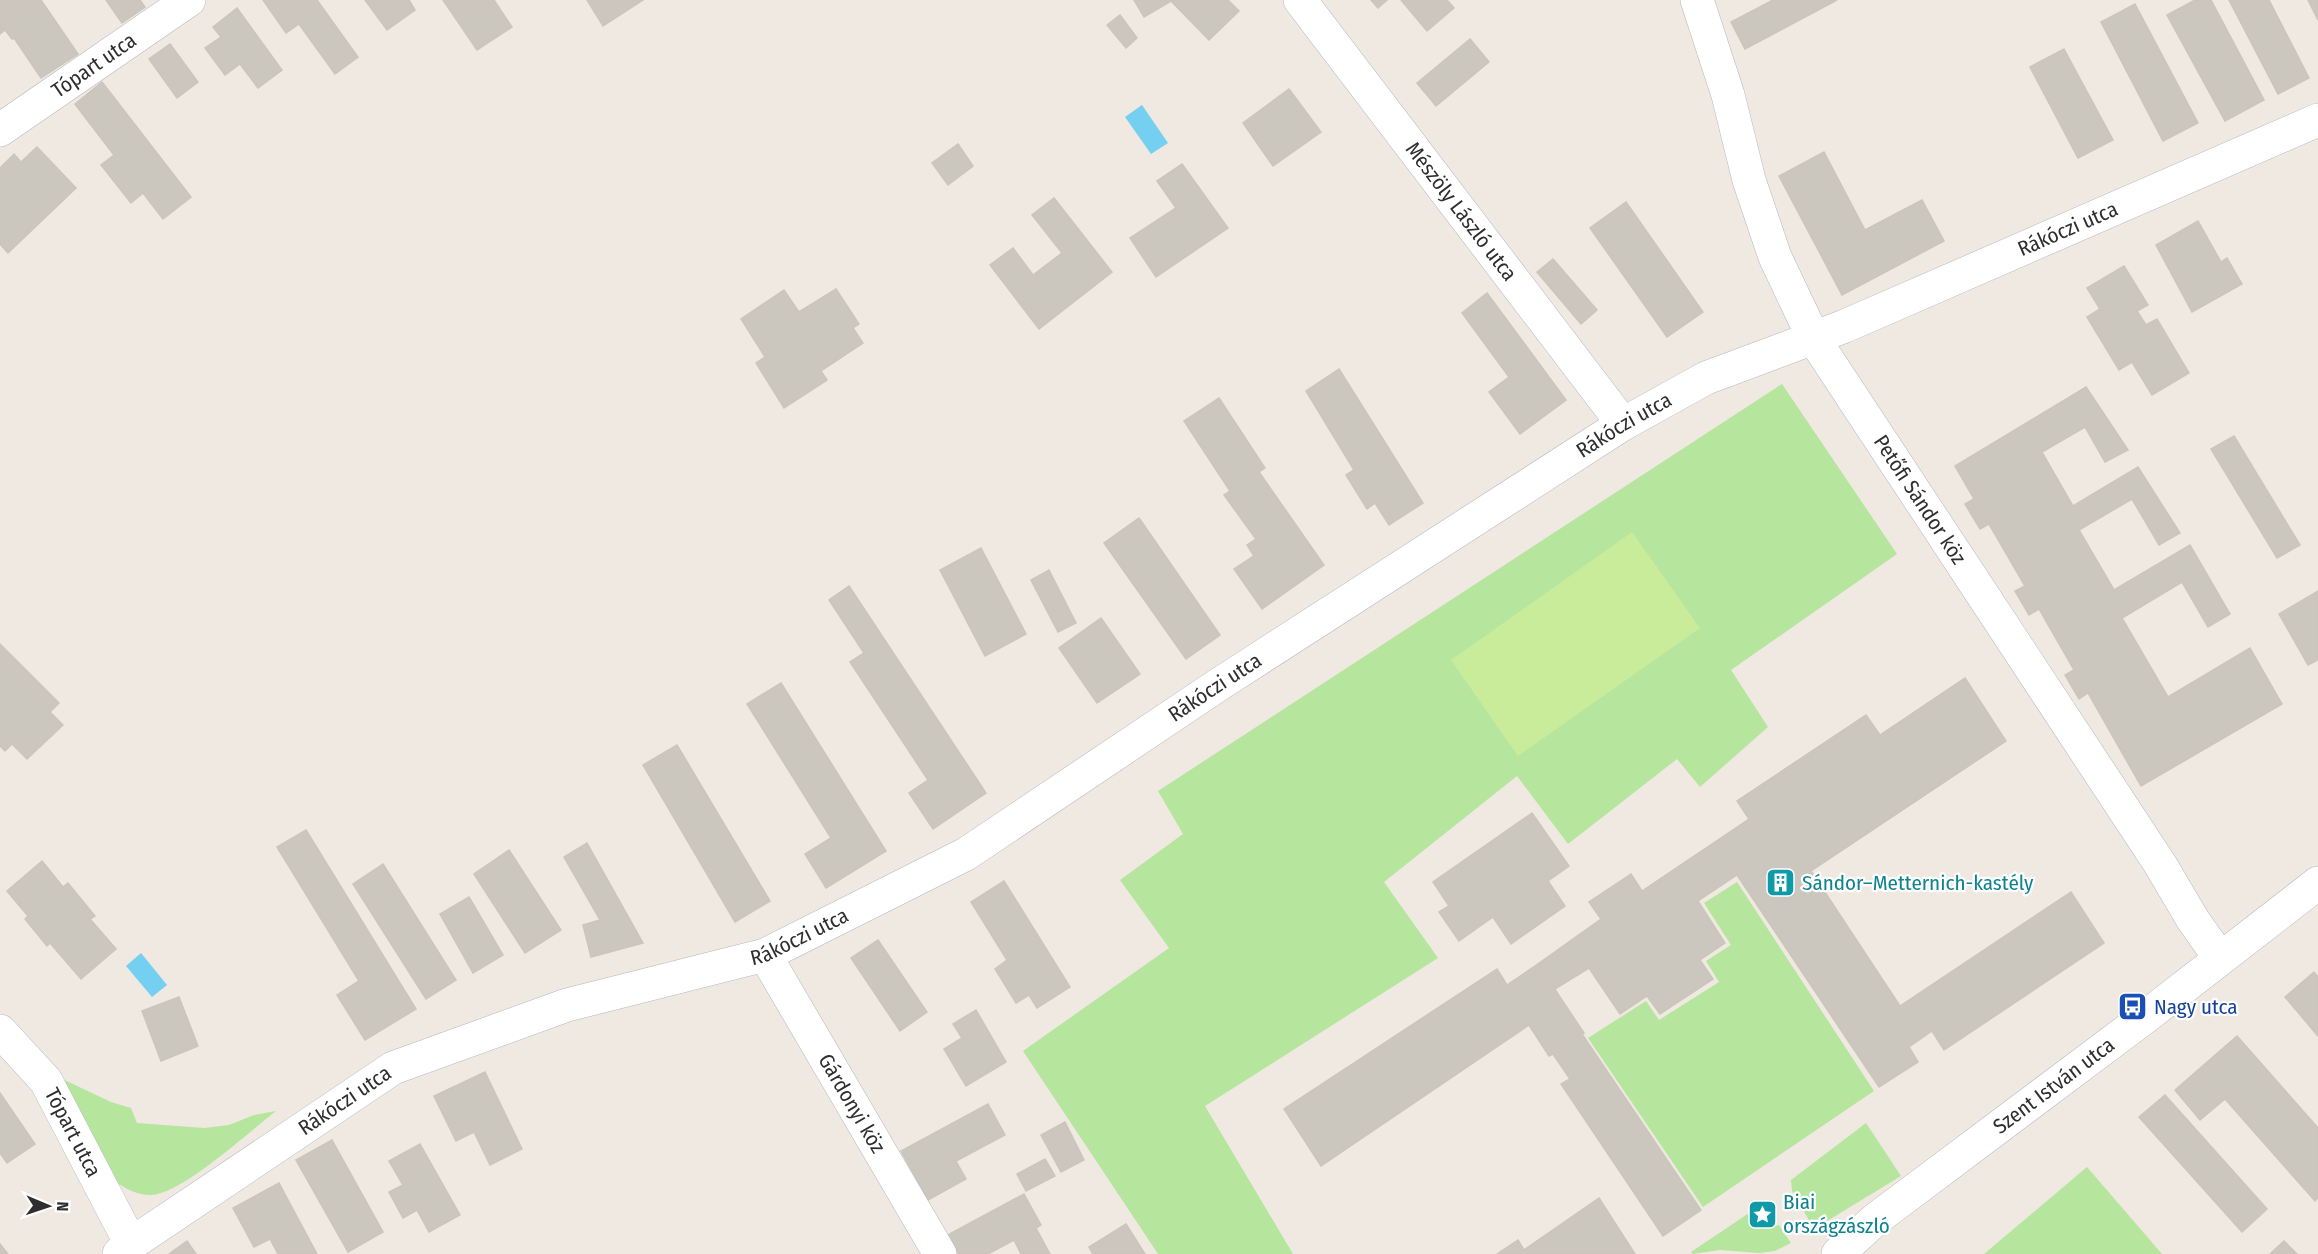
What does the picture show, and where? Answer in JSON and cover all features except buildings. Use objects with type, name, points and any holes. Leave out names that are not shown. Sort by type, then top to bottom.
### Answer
[{"type":"street","name":"Tópart utca","points":[[0,130],[189,0]]},
{"type":"street","name":"Mészöly László utca","points":[[1300,0],[1623,424]]},
{"type":"street","name":"Petőfi Sándor köz","points":[[1694,2],[1728,95],[1749,180],[1775,257],[1814,339],[2220,958]]},
{"type":"street","name":"Rákóczi utca","points":[[125,1249],[393,1068],[567,1005],[765,955],[966,854],[1218,685],[1623,424],[1706,378],[1814,339],[2318,120]]},
{"type":"street","name":"Szent István utca","points":[[1838,1254],[1876,1219],[2144,1018],[2318,883]]},
{"type":"street","name":"Gárdonyi köz","points":[[765,955],[940,1254]]},
{"type":"street","name":"Tópart utca","points":[[0,1031],[46,1081],[125,1249]]},
{"type":"street","name":"Szent István utca","points":[[1811,1254],[1876,1219]]},
{"type":"green space","points":[[1782,384],[1897,554],[1731,670],[1768,727],[1700,787],[1677,759],[1568,844],[1517,776],[1384,882],[1438,958],[1205,1106],[1293,1254],[1158,1254],[1023,1051],[1169,948],[1120,880],[1183,834],[1158,791]]},
{"type":"green space","points":[[1632,532],[1700,628],[1518,756],[1451,660]]},
{"type":"green space","points":[[1737,882],[1874,1091],[1703,1207],[1588,1038],[1646,1001],[1659,1020],[1719,982],[1706,961],[1731,945],[1704,903]]},
{"type":"green space","points":[[58,1077],[111,1102],[131,1108],[137,1123],[204,1128],[229,1125],[254,1115],[276,1111],[233,1147],[179,1185],[163,1192],[146,1195],[132,1191],[116,1182]]},
{"type":"green space","points":[[1866,1123],[1901,1176],[1814,1229],[1792,1191],[1791,1180]]},
{"type":"green space","points":[[2087,1167],[2162,1254],[1984,1254]]},
{"type":"green space","points":[[1755,1209],[1769,1228],[1779,1225],[1791,1243],[1775,1251],[1759,1253],[1720,1250],[1693,1254],[1691,1252]]},
{"type":"water","points":[[1142,105],[1168,143],[1151,154],[1125,117]]},
{"type":"water","points":[[141,953],[167,985],[152,997],[126,966]]},
{"type":"place","name":"Sándor–Metternich-kastély","points":[[1781,883]]},
{"type":"place","name":"Nagy utca","points":[[2133,1007]]},
{"type":"place","name":"Biai országzászló","points":[[1762,1214]]}]
